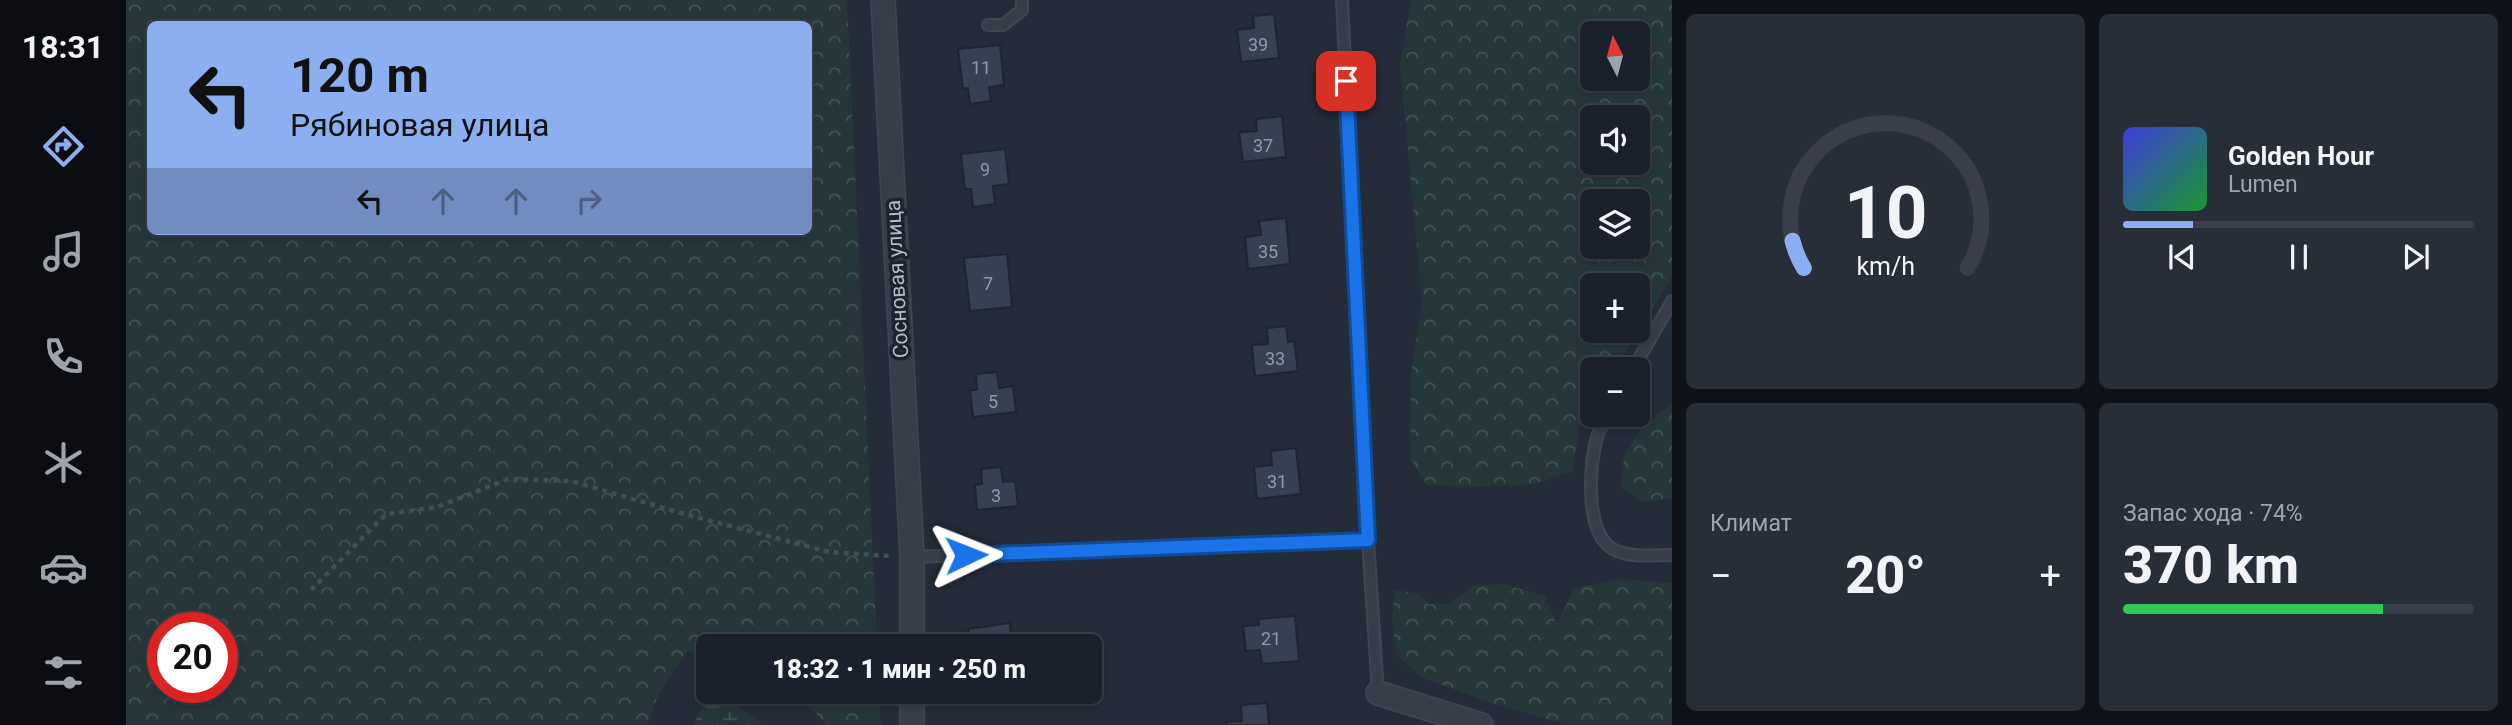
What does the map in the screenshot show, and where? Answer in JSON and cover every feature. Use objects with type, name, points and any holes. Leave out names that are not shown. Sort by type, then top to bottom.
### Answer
[{"type":"street","name":"Сосновая улица","points":[[883,0],[912,557],[912,634]]},
{"type":"street","points":[[1378,693],[1481,725]]},
{"type":"street","points":[[912,704],[912,725]]},
{"type":"lane","points":[[988,25],[1003,25],[1022,10],[1022,0]]},
{"type":"lane","points":[[1342,0],[1378,693]]},
{"type":"lane","points":[[1640,357],[1672,301]]},
{"type":"lane","points":[[1601,427],[1591,466],[1591,496],[1595,520],[1604,541],[1615,551],[1634,555],[1672,555]]},
{"type":"lane","points":[[912,557],[1368,540]]},
{"type":"path","points":[[311,590],[386,514],[438,507],[508,479],[571,481],[829,552],[912,557]]},
{"type":"green space","points":[[126,0],[847,0],[876,634],[696,634],[696,653],[687,651],[657,698],[648,725],[126,725]]},
{"type":"green space","points":[[1411,0],[1672,0],[1672,276],[1650,312],[1650,273],[1580,273],[1580,343],[1631,343],[1622,357],[1580,357],[1580,424],[1573,471],[1534,484],[1476,487],[1427,485],[1410,458],[1411,374],[1422,301],[1400,65]]},
{"type":"green space","points":[[1672,403],[1672,498],[1643,502],[1621,488],[1624,457],[1641,428],[1650,427],[1650,421]]},
{"type":"green space","points":[[1621,579],[1672,583],[1672,725],[1567,725],[1485,701],[1423,678],[1397,656],[1392,618],[1395,590],[1420,594],[1428,604],[1449,604],[1472,586],[1504,584],[1545,596],[1557,625],[1574,588]]},
{"type":"green space","points":[[703,704],[735,704],[762,725],[694,725]]},
{"type":"green space","points":[[807,704],[880,704],[881,725],[827,725]]},
{"type":"building","points":[[1274,14],[1279,58],[1241,62],[1237,30],[1254,28],[1253,16]]},
{"type":"building","points":[[1000,45],[1004,85],[989,87],[991,101],[970,104],[968,88],[963,89],[958,49]]},
{"type":"building","points":[[1282,116],[1286,157],[1243,162],[1239,132],[1257,131],[1256,119]]},
{"type":"building","points":[[1005,149],[1009,184],[993,186],[995,204],[973,207],[971,189],[965,189],[961,154]]},
{"type":"building","points":[[1286,218],[1290,264],[1248,269],[1245,237],[1261,235],[1259,221]]},
{"type":"building","points":[[1007,254],[1012,307],[970,311],[964,258]]},
{"type":"building","points":[[1286,326],[1288,342],[1294,341],[1298,371],[1255,376],[1252,345],[1268,344],[1267,328]]},
{"type":"building","points":[[997,372],[999,388],[1013,386],[1016,412],[973,417],[970,390],[977,390],[976,374]]},
{"type":"building","points":[[1296,448],[1301,494],[1257,499],[1254,467],[1272,465],[1271,451]]},
{"type":"building","points":[[1001,467],[1003,482],[1015,481],[1018,506],[977,510],[975,485],[982,484],[981,469]]},
{"type":"building","points":[[1295,616],[1299,661],[1262,664],[1260,650],[1246,651],[1243,626],[1259,625],[1258,619]]},
{"type":"building","points":[[1010,623],[1011,634],[969,634],[968,629]]},
{"type":"building","points":[[1267,703],[1269,725],[1226,725],[1226,722],[1242,721],[1241,705]]},
{"type":"route","points":[[966,555],[1368,540],[1346,81]]}]
